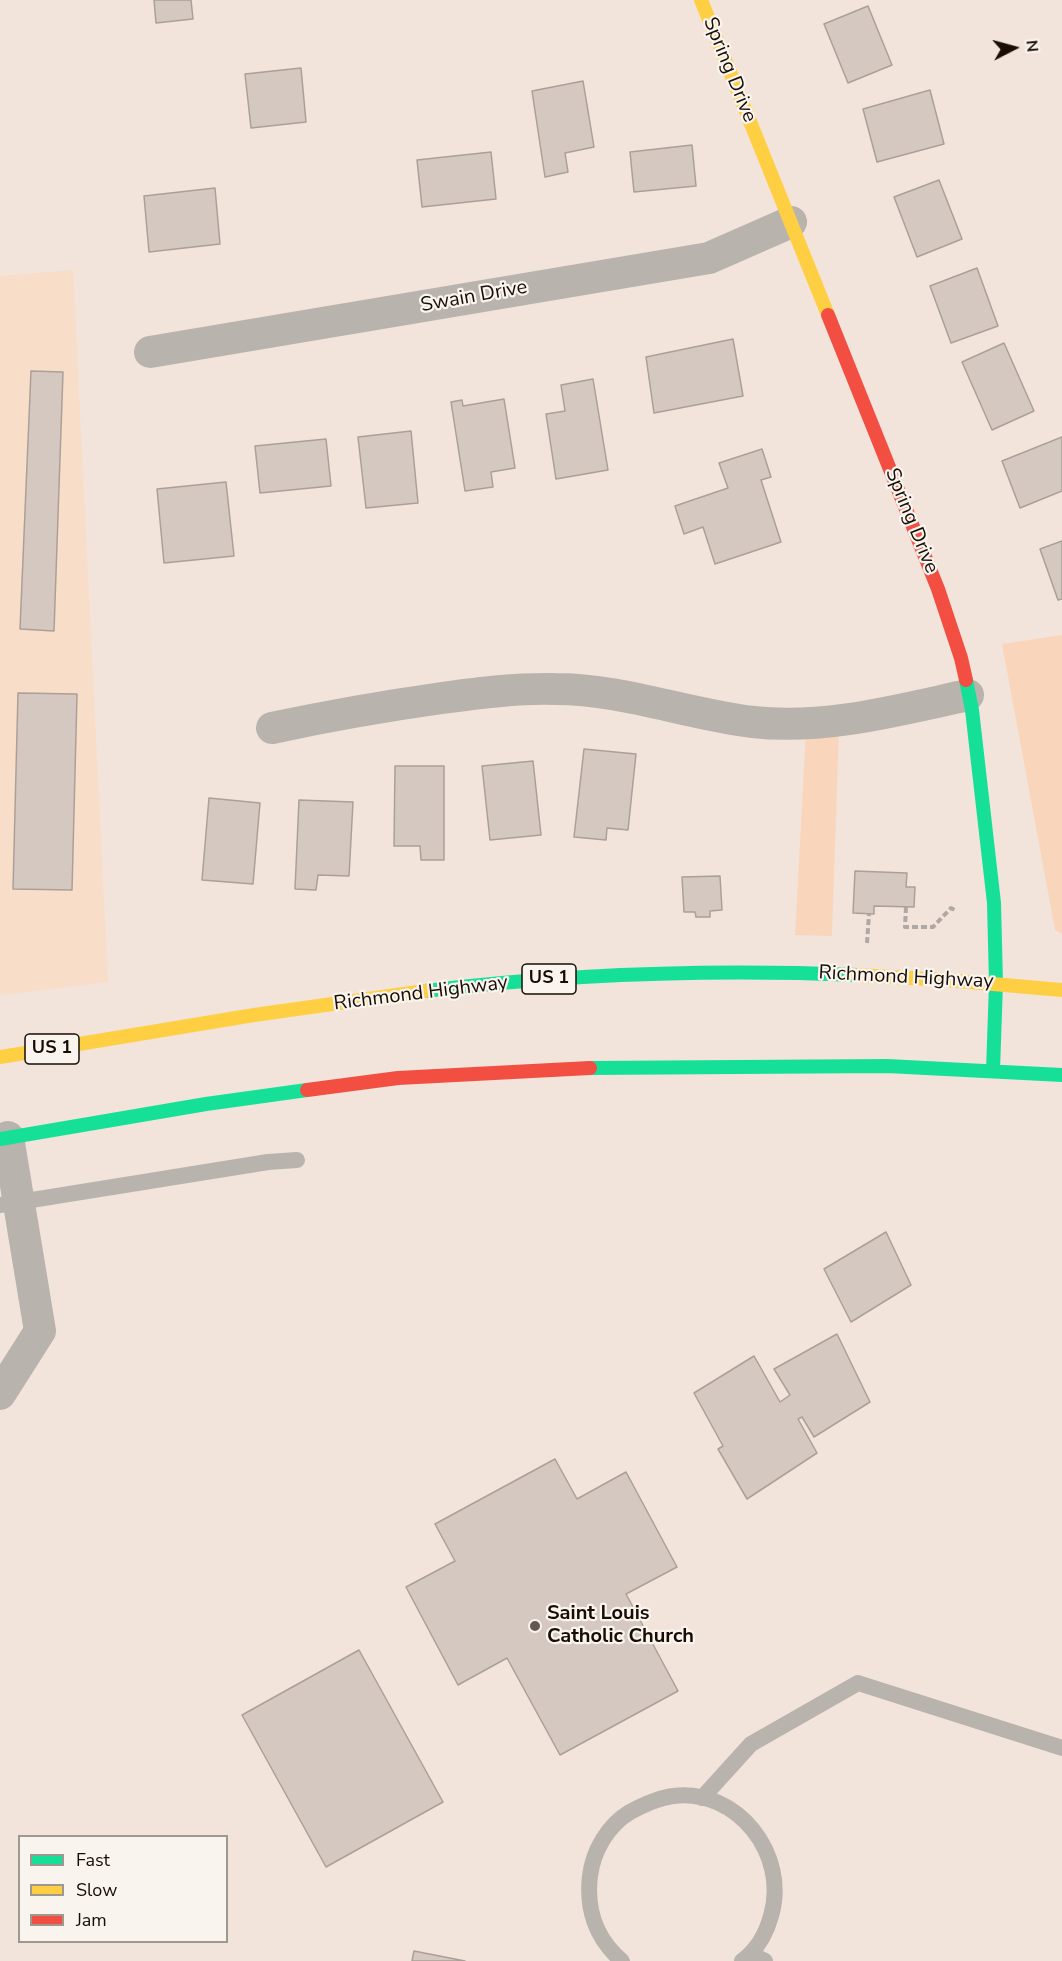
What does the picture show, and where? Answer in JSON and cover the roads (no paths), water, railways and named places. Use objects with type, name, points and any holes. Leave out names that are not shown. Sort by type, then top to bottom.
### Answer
[{"type":"main road","name":"Spring Drive","points":[[701,0],[938,590],[961,658],[968,695],[994,903],[996,983],[993,1071]]},
{"type":"main road","name":"Richmond Highway","points":[[0,1057],[352,1002],[511,981],[651,974],[796,972],[996,983],[1062,990]]},
{"type":"main road","points":[[4,1138],[206,1104],[398,1078],[604,1066],[887,1066],[1062,1075]]},
{"type":"street","name":"Swain Drive","points":[[150,352],[709,258],[791,222]]},
{"type":"street","points":[[272,728],[400,704],[512,690],[556,688],[602,692],[644,699],[710,716],[755,722],[817,724],[968,695]]},
{"type":"street","points":[[0,1394],[40,1331],[9,1204],[4,1138]]},
{"type":"lane","points":[[9,1204],[267,1162],[297,1160]]},
{"type":"lane","points":[[702,1798],[751,1744],[858,1683],[1062,1748]]},
{"type":"lane","points":[[622,1961],[611,1952],[595,1925],[588,1894],[591,1866],[602,1840],[621,1818],[646,1803],[674,1796],[702,1798],[728,1808],[750,1826],[766,1849],[775,1876],[775,1904],[767,1931],[753,1959]]},
{"type":"place","name":"Saint Louis Catholic Church","points":[[535,1626]]}]
